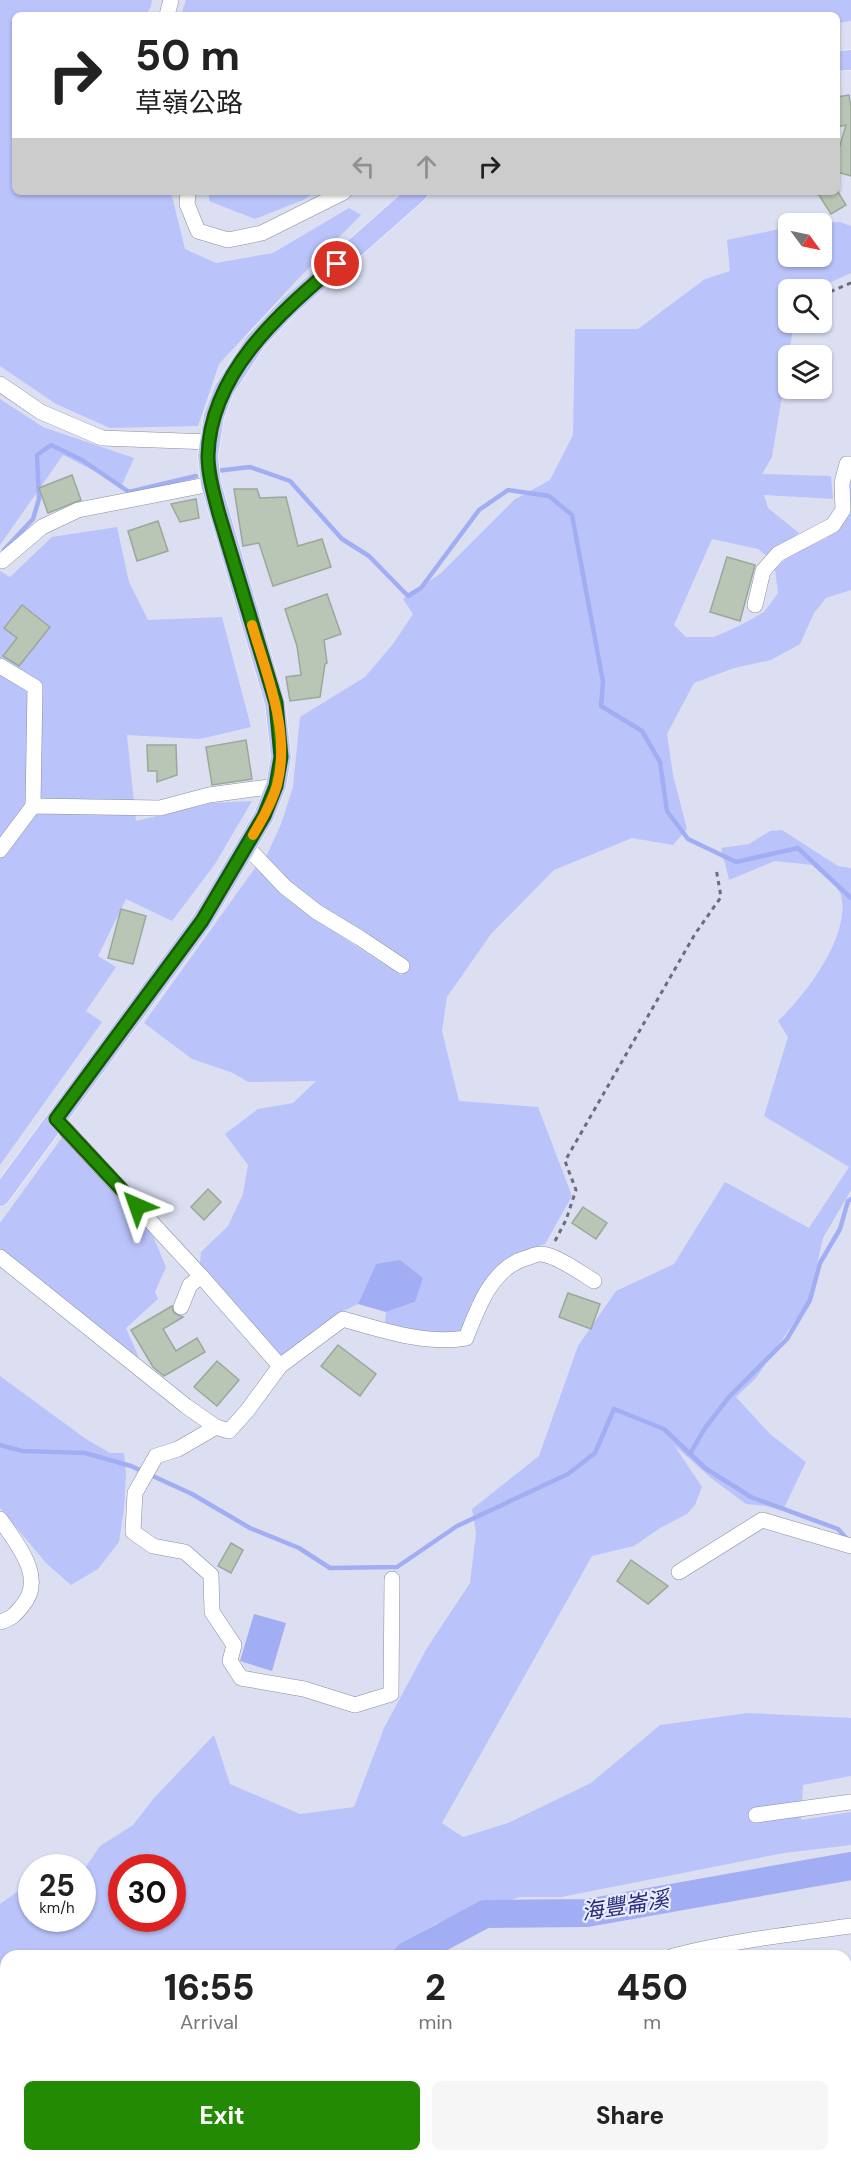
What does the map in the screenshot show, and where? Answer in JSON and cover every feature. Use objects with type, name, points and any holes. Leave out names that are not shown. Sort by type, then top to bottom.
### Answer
[{"type":"main road","points":[[0,1196],[202,921],[264,816],[276,786],[281,757],[276,703],[211,484],[208,456],[214,416],[224,390],[256,341],[288,307],[415,195]]},
{"type":"street","points":[[188,195],[187,204],[198,231],[228,240],[262,233],[338,195]]},
{"type":"street","points":[[0,384],[41,412],[102,438],[210,442]]},
{"type":"street","points":[[755,606],[763,571],[778,554],[833,525],[843,510],[842,483],[847,464],[851,464]]},
{"type":"street","points":[[2,561],[42,527],[78,510],[211,484]]},
{"type":"street","points":[[0,666],[35,687],[33,806],[0,850]]},
{"type":"street","points":[[33,806],[160,808],[209,795],[276,786]]},
{"type":"street","points":[[246,846],[285,887],[317,912],[402,966]]},
{"type":"street","points":[[56,1119],[201,1276],[280,1366]]},
{"type":"street","points":[[0,1257],[186,1406],[216,1427],[229,1431],[247,1411],[280,1366],[343,1318],[384,1331],[414,1336],[450,1340],[466,1338],[477,1309],[499,1273],[522,1259],[540,1254],[548,1256],[561,1261],[594,1281]]},
{"type":"street","points":[[181,1307],[190,1285],[201,1276]]},
{"type":"street","points":[[216,1427],[178,1449],[156,1456],[135,1493],[133,1532],[153,1546],[185,1552],[211,1575],[212,1612],[234,1645],[230,1661],[241,1678],[304,1689],[355,1705],[391,1694],[392,1579]]},
{"type":"street","points":[[0,1519],[25,1557],[32,1575],[25,1603],[10,1619],[0,1622]]},
{"type":"street","points":[[679,1572],[762,1520],[845,1545]]},
{"type":"street","points":[[756,1815],[851,1802]]},
{"type":"street","points":[[697,1950],[851,1926]]},
{"type":"path","points":[[832,291],[851,283]]},
{"type":"path","points":[[548,1256],[566,1220],[576,1190],[565,1161],[695,934],[721,897],[716,868]]},
{"type":"shaded area","points":[[0,0],[152,0],[148,12],[12,12],[12,195],[172,195],[185,249],[216,263],[273,253],[349,208],[361,215],[219,364],[198,426],[110,428],[56,404],[0,366]]},
{"type":"shaded area","points":[[186,0],[851,0],[851,21],[840,23],[840,12],[182,12]]},
{"type":"shaded area","points":[[209,195],[310,195],[255,219],[209,201]]},
{"type":"shaded area","points":[[832,222],[840,222],[851,226],[851,273],[832,282],[832,279],[778,279],[778,333],[792,333],[790,345],[778,345],[778,399],[782,399],[772,457],[762,474],[831,476],[833,499],[764,495],[768,508],[799,533],[767,556],[758,549],[712,539],[674,625],[686,637],[714,637],[764,612],[778,593],[775,569],[790,555],[825,539],[838,527],[851,479],[851,590],[826,598],[814,613],[800,644],[771,660],[734,668],[694,683],[667,734],[673,775],[687,829],[673,845],[632,838],[554,870],[491,934],[447,997],[442,1031],[459,1101],[538,1107],[572,1196],[545,1244],[523,1252],[498,1266],[472,1302],[463,1330],[442,1335],[385,1325],[386,1312],[415,1302],[376,1264],[358,1304],[341,1312],[278,1360],[199,1277],[201,1252],[228,1226],[243,1194],[248,1165],[225,1134],[258,1109],[293,1103],[316,1081],[248,1082],[233,1073],[192,1059],[144,1023],[255,868],[313,918],[401,975],[409,970],[401,959],[299,891],[265,859],[281,824],[293,787],[300,717],[365,677],[393,644],[413,614],[403,599],[440,574],[514,500],[550,480],[573,435],[575,329],[638,329],[705,279],[730,271],[727,240],[778,229],[778,267],[832,267]]},
{"type":"shaded area","points":[[0,399],[43,427],[134,458],[122,485],[63,455],[0,545]]},
{"type":"shaded area","points":[[117,527],[129,582],[148,620],[222,617],[251,727],[200,739],[127,735],[136,821],[211,803],[252,801],[215,864],[172,921],[126,899],[98,956],[116,967],[86,1011],[102,1022],[0,1165],[0,571],[10,577],[52,537]]},
{"type":"shaded area","points":[[782,830],[838,866],[851,868],[851,1190],[823,1238],[809,1300],[756,1378],[736,1397],[770,1434],[806,1462],[783,1510],[746,1504],[711,1478],[674,1445],[702,1487],[695,1505],[687,1514],[660,1528],[634,1546],[592,1556],[442,1823],[463,1837],[508,1823],[591,1783],[660,1725],[748,1713],[851,1718],[851,1776],[803,1785],[801,1820],[851,1812],[851,1845],[784,1853],[561,1897],[520,1897],[435,1924],[396,1950],[0,1950],[0,1904],[18,1891],[18,1932],[96,1932],[95,1854],[100,1846],[133,1825],[154,1798],[214,1735],[230,1784],[300,1814],[354,1807],[384,1728],[427,1648],[470,1583],[476,1533],[472,1509],[539,1456],[578,1346],[616,1291],[674,1264],[725,1182],[809,1228],[849,1167],[764,1116],[788,1037],[778,1021],[813,980],[833,946],[842,911],[841,895],[832,883],[812,865],[775,861],[729,880],[721,848],[749,844],[770,831]]},
{"type":"shaded area","points":[[63,1136],[150,1229],[166,1267],[155,1292],[158,1299],[126,1328],[139,1358],[0,1250],[0,1223]]},
{"type":"shaded area","points":[[400,1260],[423,1278],[415,1302],[386,1312],[358,1304],[376,1264]]},
{"type":"shaded area","points":[[0,1376],[86,1439],[110,1453],[124,1453],[126,1474],[119,1542],[98,1569],[71,1585],[46,1563],[0,1508]]},
{"type":"shaded area","points":[[254,1614],[286,1623],[272,1671],[240,1661]]},
{"type":"building","points":[[849,95],[851,107],[851,176],[840,173],[840,145],[846,125],[840,126],[840,96]]},
{"type":"building","points":[[819,195],[840,195],[846,205],[830,213]]},
{"type":"building","points":[[72,475],[81,500],[48,513],[39,488]]},
{"type":"building","points":[[234,489],[257,489],[260,498],[286,497],[298,546],[322,539],[331,567],[273,586],[259,543],[243,546]]},
{"type":"building","points":[[196,499],[199,518],[180,522],[171,504]]},
{"type":"building","points":[[158,521],[168,551],[137,561],[128,531]]},
{"type":"building","points":[[727,557],[755,565],[740,621],[710,612]]},
{"type":"building","points":[[327,594],[341,634],[324,640],[327,663],[320,697],[290,701],[286,677],[301,675],[297,646],[285,609]]},
{"type":"building","points":[[22,605],[50,627],[19,666],[3,656],[17,638],[4,628]]},
{"type":"building","points":[[246,740],[252,779],[212,785],[206,747]]},
{"type":"building","points":[[147,745],[176,745],[177,775],[157,782],[157,771],[148,771]]},
{"type":"building","points":[[121,909],[146,916],[133,964],[108,958]]},
{"type":"building","points":[[208,1189],[221,1202],[204,1220],[191,1207]]},
{"type":"building","points":[[583,1207],[607,1223],[596,1239],[572,1223]]},
{"type":"building","points":[[568,1293],[600,1304],[591,1329],[559,1317]]},
{"type":"building","points":[[172,1306],[174,1313],[183,1317],[163,1329],[176,1351],[197,1338],[205,1352],[164,1376],[153,1367],[131,1330]]},
{"type":"building","points":[[338,1345],[376,1374],[360,1396],[321,1366]]},
{"type":"building","points":[[217,1361],[239,1380],[217,1406],[194,1387]]},
{"type":"building","points":[[231,1543],[243,1550],[231,1573],[218,1566]]},
{"type":"building","points":[[631,1560],[668,1586],[648,1604],[617,1581]]},
{"type":"waterway","points":[[4,550],[33,519],[39,499],[37,455],[51,445],[82,460],[129,492],[196,476]]},
{"type":"waterway","points":[[216,471],[250,467],[290,481],[342,539],[369,556],[408,596],[421,588],[479,510],[508,490],[549,496],[572,515],[603,682],[601,706],[642,731],[660,762],[667,811],[688,839],[736,862],[798,848],[851,898]]},
{"type":"waterway","points":[[690,1454],[705,1428],[729,1397],[787,1339],[810,1300],[820,1263],[840,1229],[848,1201],[851,1199]]},
{"type":"waterway","points":[[0,1445],[22,1451],[85,1453],[131,1466],[192,1494],[250,1528],[299,1548],[330,1568],[397,1567],[457,1526],[568,1474],[595,1453],[614,1409],[664,1429],[705,1468],[751,1497],[838,1529],[848,1540]]},
{"type":"waterway","name":"海豐崙溪","points":[[418,1950],[485,1914],[587,1913],[851,1866]]},
{"type":"slow traffic","points":[[252,625],[276,703],[281,757],[276,786],[264,816],[253,835]]},
{"type":"route","points":[[137,1206],[56,1119],[202,921],[264,816],[276,786],[281,757],[276,703],[219,514],[211,484],[208,456],[214,416],[224,390],[256,341],[288,307],[337,264]]}]
